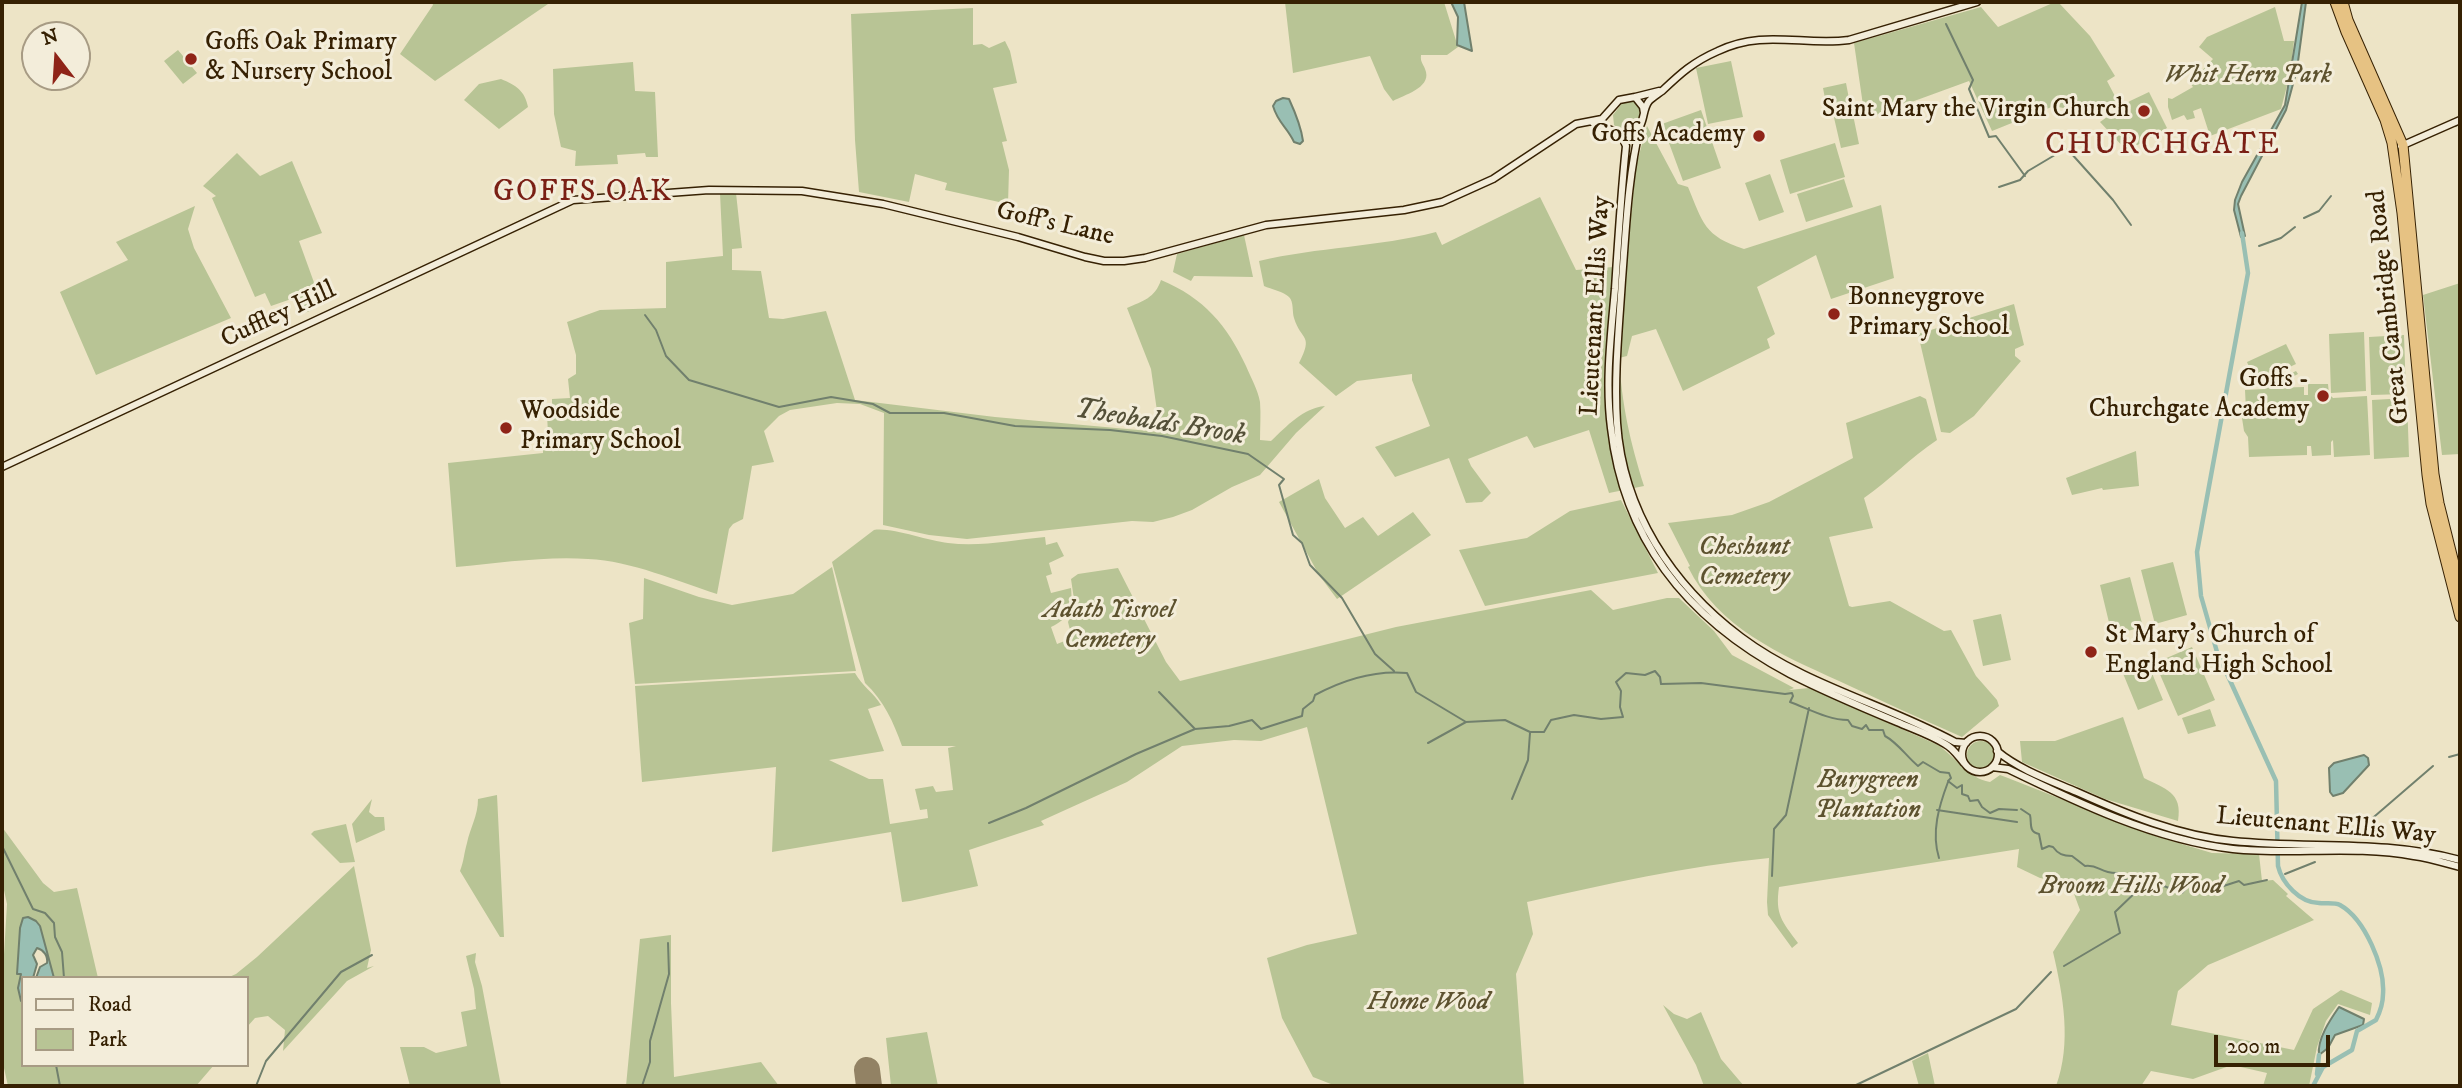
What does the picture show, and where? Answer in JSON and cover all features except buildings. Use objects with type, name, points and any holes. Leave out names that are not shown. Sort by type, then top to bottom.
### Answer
[{"type":"highway","name":"Great Cambridge Road","points":[[2335,2],[2399,150],[2402,213],[2427,475],[2431,504],[2460,617]]},
{"type":"highway","name":"Great Cambridge Road","points":[[2343,2],[2399,150],[2434,474],[2460,587]]},
{"type":"main road","points":[[1587,121],[1621,134],[1634,132],[1640,127],[1649,101],[1686,67],[1739,42],[1776,38],[1832,42],[1849,40],[1977,2]]},
{"type":"main road","points":[[1613,129],[1610,123],[1611,110],[1619,100],[1664,89]]},
{"type":"main road","points":[[1635,97],[1644,113]]},
{"type":"main road","name":"Goff's Lane","points":[[573,200],[709,190],[802,191],[883,204],[1007,234],[1084,257],[1124,261],[1266,225],[1432,205],[1468,192],[1493,179],[1564,130],[1578,122],[1602,119],[1611,110]]},
{"type":"main road","points":[[2399,150],[2415,138],[2460,120]]},
{"type":"main road","name":"Lieutenant Ellis Way","points":[[1640,127],[1630,175],[1616,383],[1617,426],[1625,467],[1639,511],[1667,565],[1687,589],[1741,637],[1770,656],[1847,694],[1955,741],[1966,743],[1974,738],[1984,737],[2010,761],[2032,773],[2105,805],[2165,827],[2211,838],[2271,847]]},
{"type":"main road","name":"Lieutenant Ellis Way","points":[[1621,134],[1626,146],[1610,349],[1610,416],[1618,469],[1632,514],[1662,569],[1682,594],[1738,642],[1767,662],[1945,743],[1964,763],[1976,771],[1981,772],[1992,767],[2008,769],[2161,833],[2212,846],[2399,847],[2460,860]]},
{"type":"main road","name":"Cuffley Hill","points":[[2,467],[573,200]]},
{"type":"main road","points":[[1964,763],[1962,753],[1966,743]]},
{"type":"main road","points":[[1992,767],[1997,751]]},
{"type":"main road","name":"Lieutenant Ellis Way","points":[[2290,847],[2401,854],[2460,867]]},
{"type":"green space","points":[[432,2],[548,4],[435,81],[400,54],[433,5]]},
{"type":"green space","points":[[1285,2],[1444,2],[1458,47],[1447,55],[1421,55],[1426,72],[1424,82],[1420,87],[1393,101],[1384,89],[1370,56],[1293,73]]},
{"type":"green space","points":[[2055,2],[2090,36],[2115,76],[2107,81],[2117,100],[2091,114],[2054,106],[1992,131],[1969,81],[1865,119],[1854,43],[1981,7],[1998,27]]},
{"type":"green space","name":"Whit Hern Park","points":[[2275,7],[2284,41],[2294,41],[2290,74],[2281,109],[2210,136],[2201,108],[2193,111],[2195,118],[2187,120],[2184,115],[2172,120],[2168,98],[2172,99],[2193,87],[2190,83],[2213,59],[2199,47],[2207,37]]},
{"type":"green space","points":[[973,8],[973,45],[982,44],[989,48],[1005,41],[1017,83],[993,88],[1007,141],[1002,142],[1009,170],[1008,204],[945,190],[947,183],[915,174],[909,202],[859,192],[851,14]]},
{"type":"green space","points":[[178,50],[197,73],[183,84],[164,61]]},
{"type":"green space","points":[[1731,61],[1743,117],[1708,124],[1696,68]]},
{"type":"green space","points":[[633,62],[635,91],[655,92],[658,157],[646,157],[645,153],[617,155],[618,164],[575,166],[576,151],[561,147],[554,114],[553,69]]},
{"type":"green space","points":[[501,79],[519,89],[528,107],[499,129],[464,100],[479,84]]},
{"type":"green space","points":[[1846,83],[1850,104],[1827,109],[1823,88]]},
{"type":"green space","points":[[2149,92],[2167,128],[2127,151],[2100,122],[2130,101]]},
{"type":"green space","points":[[1630,100],[1640,106],[1639,120],[1631,130],[1622,131],[1614,125],[1613,115],[1623,102]]},
{"type":"green space","points":[[1851,105],[1859,144],[1841,148],[1832,109]]},
{"type":"green space","points":[[1701,110],[1721,168],[1683,181],[1662,124]]},
{"type":"green space","points":[[1647,126],[1678,184],[1688,187],[1702,219],[1720,239],[1744,249],[1881,205],[1894,278],[1831,299],[1816,255],[1757,287],[1775,334],[1767,339],[1770,348],[1683,391],[1656,329],[1632,336],[1627,356],[1619,358],[1620,375],[1627,423],[1644,486],[1609,493],[1589,430],[1534,448],[1527,436],[1468,459],[1491,493],[1482,502],[1466,503],[1449,458],[1395,477],[1375,447],[1430,426],[1412,374],[1357,381],[1336,396],[1299,363],[1306,342],[1294,318],[1292,302],[1284,294],[1264,286],[1259,261],[1436,232],[1442,245],[1540,197],[1576,270],[1626,266],[1636,166]]},
{"type":"green space","points":[[1835,143],[1845,177],[1790,194],[1780,160]]},
{"type":"green space","points":[[237,153],[260,176],[292,161],[322,233],[299,241],[316,288],[305,293],[312,310],[305,313],[297,297],[271,306],[265,293],[255,297],[212,198],[216,196],[203,186]]},
{"type":"green space","points":[[1770,174],[1784,212],[1759,221],[1745,183]]},
{"type":"green space","points":[[1844,179],[1853,207],[1806,222],[1797,194]]},
{"type":"green space","points":[[720,193],[736,193],[742,248],[732,249],[732,270],[761,271],[769,318],[783,319],[826,311],[855,400],[995,417],[1160,432],[1151,369],[1127,308],[1152,295],[1161,280],[1202,304],[1231,338],[1259,398],[1260,440],[1271,441],[1302,414],[1325,406],[1296,433],[1260,475],[1232,487],[1192,510],[1153,522],[1132,521],[967,539],[929,535],[883,525],[884,413],[860,404],[837,403],[790,410],[779,416],[764,431],[774,462],[752,466],[743,519],[729,529],[717,594],[621,563],[588,559],[523,560],[456,567],[448,463],[543,453],[543,434],[548,433],[547,415],[552,415],[552,399],[570,398],[568,379],[576,374],[576,355],[567,322],[600,310],[666,308],[666,262],[723,256]]},
{"type":"green space","points":[[195,206],[188,229],[194,248],[231,318],[96,375],[60,292],[128,260],[116,242]]},
{"type":"green space","points":[[1244,235],[1253,277],[1194,276],[1191,281],[1173,272],[1177,254]]},
{"type":"green space","points":[[2460,283],[2460,454],[2442,455],[2423,295]]},
{"type":"green space","points":[[2014,304],[2024,345],[2015,349],[2015,356],[2021,361],[1974,416],[1950,433],[1941,432],[1918,334]]},
{"type":"green space","points":[[2364,332],[2366,391],[2331,393],[2329,334]]},
{"type":"green space","points":[[2404,335],[2406,394],[2371,395],[2369,337]]},
{"type":"green space","points":[[2286,344],[2296,364],[2256,383],[2247,362]]},
{"type":"green space","points":[[2296,371],[2298,374],[2270,388],[2304,387],[2304,395],[2308,395],[2308,384],[2328,384],[2329,394],[2333,398],[2367,396],[2370,455],[2334,457],[2333,440],[2331,455],[2312,456],[2311,446],[2307,446],[2307,455],[2249,457],[2248,437],[2242,418],[2246,410],[2245,390],[2265,389],[2264,386]]},
{"type":"green space","name":"Cheshunt Cemetery","points":[[1920,396],[1926,399],[1937,440],[1864,498],[1873,528],[1829,537],[1849,606],[1890,601],[1944,631],[1951,630],[1976,676],[1999,706],[1962,737],[1795,660],[1733,623],[1701,588],[1668,523],[1732,515],[1769,502],[1853,458],[1846,423]]},
{"type":"green space","points":[[2407,398],[2409,457],[2374,459],[2372,400]]},
{"type":"green space","points":[[2136,451],[2139,486],[2102,488],[2072,495],[2066,478]]},
{"type":"green space","points":[[1319,479],[1325,498],[1345,528],[1363,517],[1378,536],[1413,512],[1431,535],[1337,599],[1319,575],[1279,502]]},
{"type":"green space","points":[[1621,500],[1658,573],[1485,606],[1459,550],[1527,538],[1570,511]]},
{"type":"green space","points":[[874,530],[890,530],[960,544],[1045,537],[1046,545],[1057,542],[1064,556],[1049,563],[1052,574],[1046,576],[1051,593],[1071,588],[1071,595],[1066,616],[1051,627],[1057,644],[1072,638],[1068,622],[1075,606],[1071,579],[1078,574],[1118,568],[1166,662],[1180,681],[1396,627],[1591,590],[1613,610],[1667,598],[1679,598],[1714,631],[1732,655],[1794,688],[1789,690],[1809,688],[1938,745],[1968,772],[1982,780],[1990,782],[2000,775],[2155,836],[2212,853],[2259,854],[2262,881],[2273,880],[2288,894],[2286,896],[2314,920],[2208,965],[2178,991],[2171,1025],[2294,1050],[2313,1009],[2341,990],[2372,1003],[2370,1015],[2338,1004],[2326,1021],[2317,1047],[2309,1086],[2263,1086],[2267,1073],[2232,1065],[2193,1079],[2151,1071],[2141,1086],[2056,1086],[2065,1036],[2063,1002],[2053,952],[2080,910],[2070,883],[2040,878],[2017,867],[2019,849],[1779,887],[1778,904],[1781,917],[1798,943],[1792,948],[1768,915],[1769,858],[1677,871],[1527,902],[1533,934],[1516,974],[1524,1086],[1336,1086],[1313,1077],[1282,1018],[1267,958],[1307,945],[1357,934],[1307,727],[1261,741],[1234,740],[1182,746],[1127,782],[1041,821],[1044,825],[969,850],[978,886],[902,902],[891,832],[772,852],[776,767],[642,782],[635,686],[855,673],[881,705],[868,709],[884,751],[829,760],[869,779],[883,779],[890,824],[928,818],[927,809],[920,810],[915,789],[933,786],[936,792],[953,790],[948,748],[956,746],[902,746],[887,712],[865,683],[832,562]]},
{"type":"green space","points":[[2173,562],[2187,615],[2155,624],[2141,570]]},
{"type":"green space","points":[[832,567],[856,671],[635,684],[629,623],[643,619],[644,578],[732,605],[793,594]]},
{"type":"green space","points":[[2130,577],[2143,627],[2112,635],[2100,585]]},
{"type":"green space","points":[[2001,614],[2011,660],[1983,666],[1973,620]]},
{"type":"green space","points":[[2192,647],[2215,700],[2178,716],[2155,663]]},
{"type":"green space","points":[[2147,661],[2163,700],[2138,710],[2122,671]]},
{"type":"green space","points":[[2210,709],[2216,726],[2188,734],[2182,718]]},
{"type":"green space","name":"Broom Hills Wood","points":[[2123,717],[2144,778],[2165,789],[2175,798],[2179,811],[2178,821],[2105,799],[2022,762],[2020,741],[2055,741]]},
{"type":"green space","points":[[1981,741],[1991,745],[1995,755],[1991,765],[1981,769],[1971,765],[1967,755],[1971,745]]},
{"type":"green space","points":[[497,795],[504,937],[500,937],[460,871],[478,799]]},
{"type":"green space","points":[[372,799],[369,812],[375,817],[384,817],[385,830],[356,843],[352,824]]},
{"type":"green space","points":[[346,824],[355,862],[340,863],[311,834]]},
{"type":"green space","points":[[2,827],[43,883],[54,892],[77,888],[98,976],[53,976],[40,926],[19,980],[21,1067],[212,1067],[196,1086],[8,1086],[2,1059],[2,988],[7,904],[2,881]]},
{"type":"green space","points":[[354,866],[371,950],[367,968],[374,966],[347,981],[283,1051],[285,1030],[268,1016],[255,1018],[248,1026],[248,976],[232,976],[257,957]]},
{"type":"green space","points":[[671,935],[674,1077],[761,1062],[779,1086],[626,1086],[640,939]]},
{"type":"green space","points":[[476,953],[475,962],[501,1086],[410,1086],[400,1047],[424,1047],[436,1053],[467,1046],[461,1012],[476,1009],[466,956]]},
{"type":"green space","points":[[1663,1005],[1674,1014],[1687,1019],[1701,1012],[1721,1059],[1744,1086],[1704,1086],[1696,1065]]},
{"type":"green space","points":[[927,1032],[938,1086],[891,1086],[886,1038]]},
{"type":"green space","points":[[1928,1053],[1935,1086],[1919,1086],[1912,1061]]},
{"type":"water","points":[[1451,2],[1464,2],[1472,51],[1457,45],[1458,17]]},
{"type":"water","points":[[2302,2],[2306,2],[2297,69],[2286,110],[2238,204],[2245,236],[2241,237],[2234,210],[2235,200],[2242,182],[2285,105]]},
{"type":"water","points":[[1283,98],[1289,99],[1298,119],[1303,141],[1300,144],[1294,142],[1275,112],[1273,106]]},
{"type":"water","points":[[2364,755],[2368,758],[2369,765],[2343,793],[2333,796],[2330,792],[2329,768],[2334,763]]},
{"type":"water","points":[[28,917],[40,926],[53,976],[37,976],[40,967],[47,963],[44,952],[37,948],[33,955],[37,964],[34,976],[21,976],[21,1001],[18,988],[21,974],[17,974],[23,918]]},
{"type":"water","points":[[2339,1007],[2364,1019],[2363,1025],[2335,1035],[2328,1048],[2319,1055],[2322,1036]]},
{"type":"waterway","points":[[1946,24],[1973,80],[1969,89],[1989,137],[1996,136],[2025,176]]},
{"type":"waterway","points":[[2455,126],[2460,124]]},
{"type":"waterway","points":[[1999,187],[2020,180],[2028,171],[2065,149],[2113,200],[2131,225]]},
{"type":"waterway","points":[[2304,218],[2319,211],[2331,196]]},
{"type":"waterway","points":[[2259,246],[2281,238],[2295,227]]},
{"type":"waterway","points":[[2242,233],[2248,273],[2197,552],[2201,596],[2217,652],[2276,781],[2280,872],[2293,891],[2305,900],[2338,904],[2358,921],[2372,945],[2383,983],[2382,1001],[2376,1020],[2357,1031],[2352,1050],[2323,1067],[2313,1086]]},
{"type":"waterway","name":"Theobalds Brook","points":[[645,315],[656,330],[666,356],[689,380],[779,407],[831,397],[873,404],[890,413],[944,413],[1015,426],[1110,430],[1162,436],[1248,454],[1284,479],[1279,485],[1293,535],[1302,543],[1310,565],[1342,598],[1375,654],[1394,671]]},
{"type":"waterway","name":"Theobalds Brook","points":[[989,823],[1195,729],[1229,726],[1252,720],[1261,729],[1302,716],[1303,709],[1313,701],[1315,695],[1337,685],[1360,677],[1395,672],[1407,673],[1416,692],[1466,722],[1505,720],[1530,732],[1544,732],[1551,720],[1574,715],[1601,719],[1623,717],[1620,707],[1621,691],[1616,682],[1626,673],[1645,675],[1655,671],[1661,684],[1701,683],[1792,693],[1790,702],[1825,716],[1848,720],[1852,726],[1862,729],[1866,725],[1869,730],[1883,730],[1885,736],[1918,766],[1923,762],[1940,772],[1949,773],[1951,778],[1948,781],[1957,788],[1962,785],[1962,794],[1968,796],[1970,801],[1978,800],[1990,813],[1999,809],[2017,810]]},
{"type":"waterway","points":[[1159,692],[1195,729]]},
{"type":"waterway","points":[[1772,876],[1774,829],[1786,815],[1809,708]]},
{"type":"waterway","points":[[1428,743],[1466,722]]},
{"type":"waterway","points":[[1512,799],[1528,760],[1530,733]]},
{"type":"waterway","name":"Theobalds Brook","points":[[2449,757],[2460,754]]},
{"type":"waterway","name":"Theobalds Brook","points":[[2368,822],[2433,766]]},
{"type":"waterway","points":[[1939,858],[1936,829],[1948,782]]},
{"type":"waterway","name":"Theobalds Brook","points":[[2021,809],[2030,815],[2032,829],[2039,834],[2042,849],[2053,847],[2085,866],[2118,873],[2126,880],[2136,880],[2143,886],[2156,883],[2182,893],[2190,884],[2208,891],[2239,881],[2244,885],[2267,880]]},
{"type":"waterway","points":[[1937,810],[2017,822]]},
{"type":"waterway","points":[[2,846],[33,909],[45,913],[54,923],[55,937],[62,952],[64,976]]},
{"type":"waterway","name":"Theobalds Brook","points":[[2285,874],[2315,862]]},
{"type":"waterway","points":[[2064,966],[2120,933],[2115,912],[2142,886]]},
{"type":"waterway","points":[[642,1086],[650,1062],[650,1041],[669,974],[668,943]]},
{"type":"waterway","points":[[256,1086],[266,1061],[341,972],[372,955]]},
{"type":"waterway","points":[[1854,1086],[2016,1009],[2051,972]]},
{"type":"waterway","points":[[2317,1074],[2319,1055]]},
{"type":"waterway","points":[[56,1067],[60,1086]]},
{"type":"runway","points":[[867,1070],[869,1086]]},
{"type":"place","name":"Goffs Oak Primary & Nursery School","points":[[191,59]]},
{"type":"place","name":"Saint Mary the Virgin Church","points":[[2144,111]]},
{"type":"place","name":"Goffs Academy","points":[[1759,136]]},
{"type":"place","name":"Bonneygrove Primary School","points":[[1834,314]]},
{"type":"place","name":"Goffs - Churchgate Academy","points":[[2323,396]]},
{"type":"place","name":"Woodside Primary School","points":[[506,428]]},
{"type":"place","name":"St Mary's Church of England High School","points":[[2091,652]]},
{"type":"district","name":"CHURCHGATE","points":[[2163,147]]},
{"type":"district","name":"GOFFS OAK","points":[[583,194]]},
{"type":"park label","name":"Adath Yisroel Cemetery","points":[[1109,627]]},
{"type":"park label","name":"Burygreen Plantation","points":[[1868,797]]},
{"type":"park label","name":"Home Wood","points":[[1428,1004]]}]
